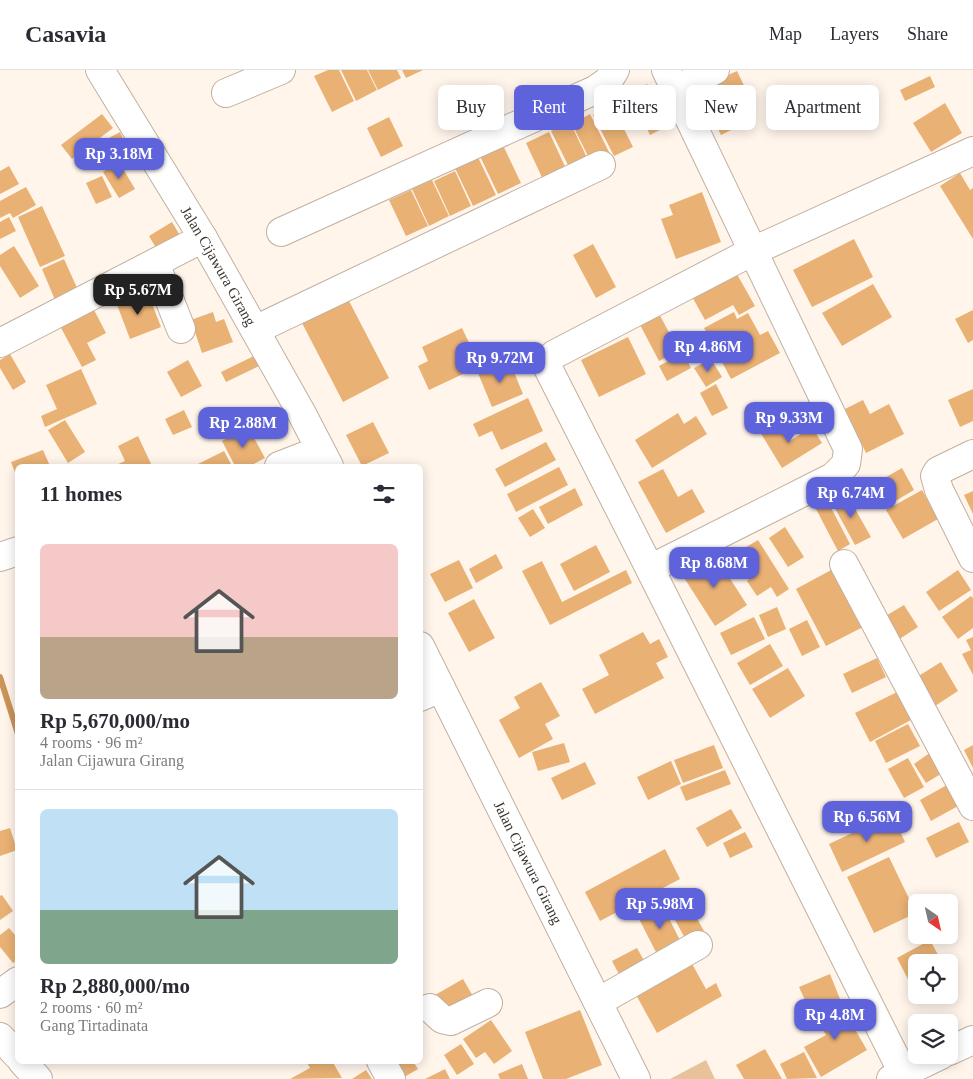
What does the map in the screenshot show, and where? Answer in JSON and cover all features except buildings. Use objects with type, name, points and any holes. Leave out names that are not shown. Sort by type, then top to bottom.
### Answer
[{"type":"street","name":"Jalan Cijawura Girang","points":[[100,70],[203,238],[325,458]]},
{"type":"street","points":[[226,93],[281,70]]},
{"type":"street","points":[[281,232],[595,90],[608,81],[615,70]]},
{"type":"street","points":[[650,569],[833,477],[846,464],[848,449],[671,80],[715,70]]},
{"type":"street","points":[[922,1064],[897,1076],[650,569],[547,366],[550,358],[555,354],[753,251],[973,151]]},
{"type":"street","points":[[255,330],[600,165]]},
{"type":"street","points":[[0,343],[203,238]]},
{"type":"street","points":[[155,264],[181,329]]},
{"type":"street","points":[[973,454],[938,471],[935,480],[938,490],[973,558]]},
{"type":"street","points":[[290,464],[325,458]]},
{"type":"street","points":[[0,556],[15,552]]},
{"type":"street","points":[[844,564],[973,806]]},
{"type":"street","name":"Jalan Cijawura Girang","points":[[423,660],[430,692],[598,1002],[636,1079]]},
{"type":"street","points":[[598,1002],[698,945]]},
{"type":"street","points":[[0,994],[15,982]]},
{"type":"street","points":[[423,1005],[442,1019],[451,1021],[488,1003]]},
{"type":"street","points":[[0,1037],[15,1053]]},
{"type":"street","points":[[958,1047],[973,1040]]},
{"type":"street","points":[[25,1064],[38,1079]]},
{"type":"street","points":[[383,1064],[391,1079]]},
{"type":"shaded area","points":[[706,1060],[715,1079],[670,1079]]},
{"type":"waterway","points":[[0,677],[15,724]]}]
